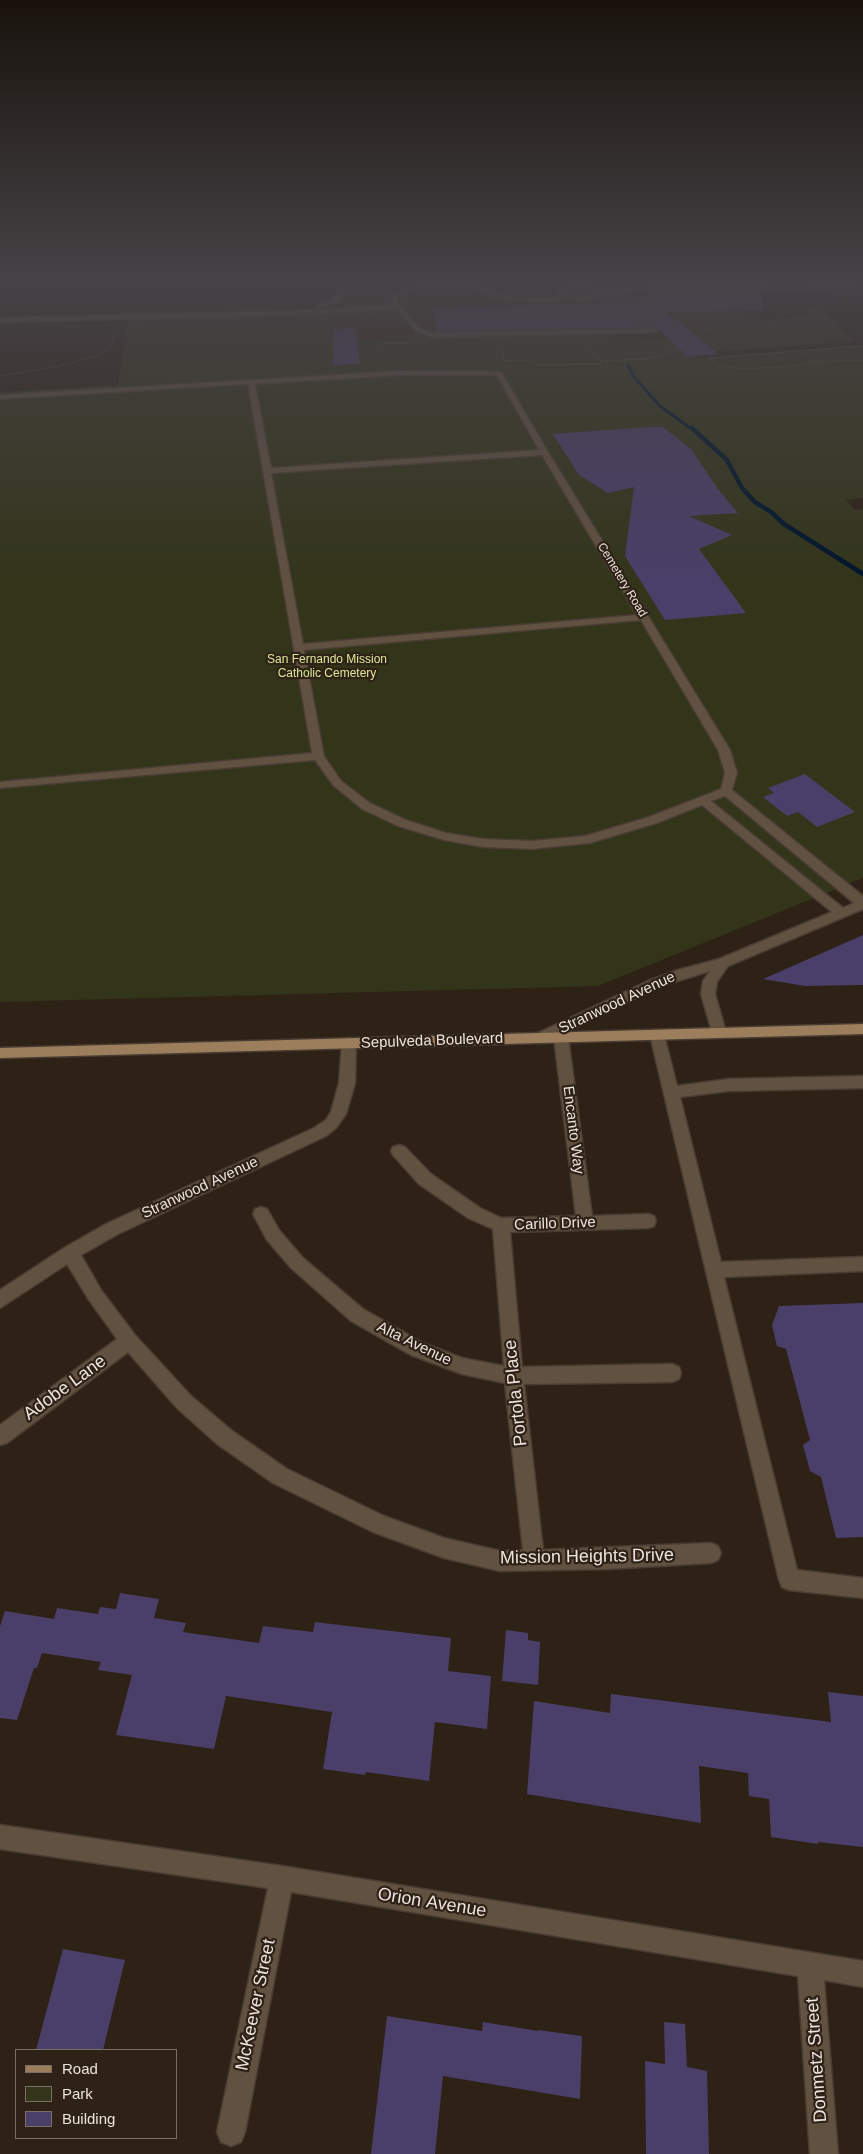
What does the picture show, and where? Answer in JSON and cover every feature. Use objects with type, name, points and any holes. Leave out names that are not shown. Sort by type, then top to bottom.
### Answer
[{"type":"main road","name":"Sepulveda Boulevard","points":[[0,1053],[863,1029]]},
{"type":"street","name":"Cemetery Road","points":[[251,381],[260,381]]},
{"type":"street","points":[[0,396],[251,381],[318,756],[337,783],[366,806],[402,823],[444,836],[483,843],[532,846],[586,840],[653,820],[726,791],[863,903]]},
{"type":"street","name":"Cemetery Road","points":[[504,381],[544,452],[724,750],[731,773],[726,791]]},
{"type":"street","points":[[268,471],[544,452]]},
{"type":"street","points":[[300,647],[644,617]]},
{"type":"street","points":[[0,785],[318,756]]},
{"type":"street","points":[[703,800],[841,913]]},
{"type":"street","name":"Stranwood Avenue","points":[[541,1038],[653,984],[683,973],[723,963],[863,903]]},
{"type":"street","points":[[719,1032],[708,994],[710,981],[723,963]]},
{"type":"street","points":[[657,1035],[789,1580],[863,1588]]},
{"type":"street","name":"Encanto Way","points":[[561,1037],[585,1222]]},
{"type":"street","name":"Stranwood Avenue","points":[[0,1300],[70,1253],[112,1229],[320,1132],[331,1124],[338,1114],[346,1083],[349,1044]]},
{"type":"street","points":[[671,1092],[729,1084],[863,1082]]},
{"type":"street","name":"Carillo Drive","points":[[399,1151],[425,1179],[474,1213],[500,1225],[648,1221]]},
{"type":"street","name":"Alta Avenue","points":[[261,1214],[274,1235],[297,1263],[357,1315],[417,1349],[462,1366],[514,1376],[672,1373]]},
{"type":"street","name":"Portola Place","points":[[500,1225],[503,1237],[514,1376],[534,1561]]},
{"type":"street","name":"Mission Heights Drive","points":[[70,1253],[96,1295],[130,1341],[184,1402],[224,1437],[280,1476],[380,1525],[444,1548],[500,1561],[606,1559],[711,1552]]},
{"type":"street","points":[[714,1270],[863,1264]]},
{"type":"street","name":"Adobe Lane","points":[[0,1436],[130,1341]]},
{"type":"street","name":"Orion Avenue","points":[[0,1837],[282,1878],[863,1974]]},
{"type":"street","name":"McKeever Street","points":[[231,2132],[282,1878]]},
{"type":"street","name":"Donmetz Street","points":[[810,1966],[824,2154]]},
{"type":"green space","name":"San Fernando Mission Catholic Cemetery","points":[[119,381],[863,381],[863,498],[846,500],[855,510],[863,509],[863,878],[598,986],[0,1002],[0,392],[118,385]]},
{"type":"building","points":[[663,427],[691,449],[718,489],[738,513],[689,516],[732,535],[699,549],[746,613],[665,620],[625,556],[634,487],[608,493],[579,475],[553,434]]},
{"type":"building","points":[[805,774],[855,812],[817,827],[798,812],[787,816],[763,797],[774,793],[768,788]]},
{"type":"building","points":[[863,935],[863,985],[805,986],[763,979]]},
{"type":"building","points":[[863,1303],[863,1537],[836,1538],[821,1477],[810,1471],[803,1445],[810,1440],[786,1349],[777,1346],[772,1325],[779,1306]]},
{"type":"building","points":[[120,1593],[159,1599],[154,1618],[186,1623],[183,1632],[259,1643],[263,1626],[313,1632],[315,1622],[451,1638],[448,1671],[491,1676],[487,1729],[435,1722],[429,1781],[366,1772],[365,1775],[323,1769],[332,1712],[226,1696],[214,1749],[116,1735],[132,1675],[98,1670],[101,1662],[42,1653],[37,1668],[34,1668],[17,1720],[0,1718],[0,1626],[5,1611],[54,1619],[57,1608],[98,1614],[100,1607],[116,1609]]},
{"type":"building","points":[[506,1630],[528,1633],[528,1640],[540,1642],[538,1685],[502,1681]]},
{"type":"building","points":[[828,1692],[863,1696],[863,1847],[818,1842],[818,1844],[771,1837],[769,1799],[749,1796],[748,1773],[699,1766],[701,1823],[527,1794],[534,1701],[610,1713],[611,1694],[831,1722]]},
{"type":"building","points":[[63,1949],[125,1960],[103,2049],[36,2049]]},
{"type":"building","points":[[387,2016],[482,2031],[483,2022],[582,2036],[580,2099],[443,2076],[435,2154],[371,2154]]},
{"type":"building","points":[[664,2022],[685,2024],[687,2067],[707,2071],[709,2154],[646,2154],[645,2061],[665,2064]]},
{"type":"waterway","points":[[637,381],[660,406],[693,430]]},
{"type":"waterway","points":[[692,428],[727,460],[742,488],[755,502],[771,512],[784,524],[863,574]]}]
